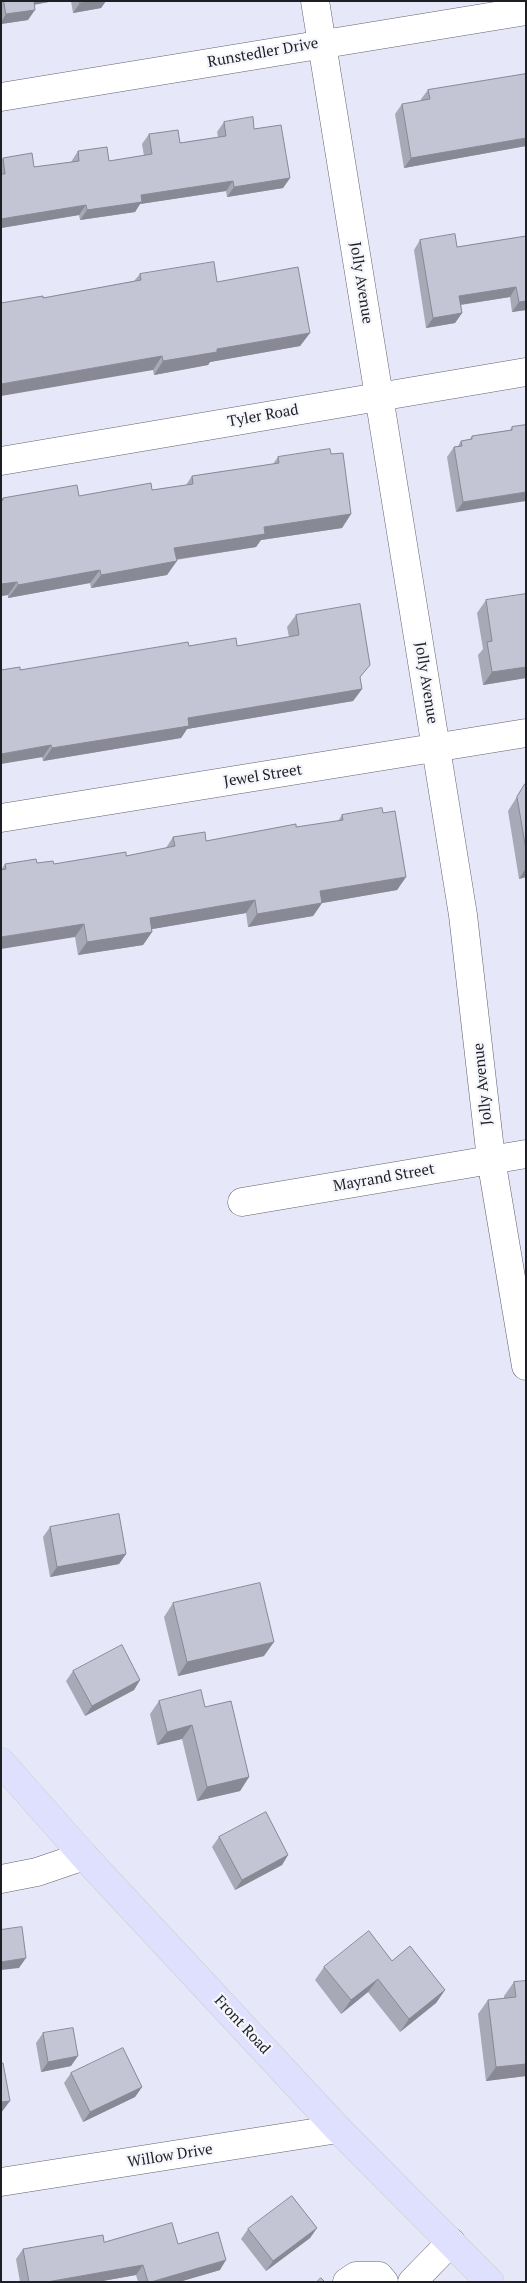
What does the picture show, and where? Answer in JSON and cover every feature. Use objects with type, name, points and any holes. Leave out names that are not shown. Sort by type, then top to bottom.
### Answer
[{"type":"main road","name":"Front Road","points":[[1,1762],[84,1856],[338,2129],[490,2282]]},
{"type":"street","name":"Jolly Avenue","points":[[315,1],[465,924],[491,1160],[526,1366]]},
{"type":"street","name":"Runstedler Drive","points":[[1,97],[526,11]]},
{"type":"street","name":"Tyler Road","points":[[1,462],[526,372]]},
{"type":"street","name":"Jewel Street","points":[[1,818],[526,734]]},
{"type":"street","name":"Mayrand Street","points":[[242,1202],[526,1154]]},
{"type":"street","points":[[1,1879],[37,1872],[84,1856]]},
{"type":"street","name":"Willow Drive","points":[[1,2182],[338,2129]]},
{"type":"street","points":[[412,2282],[451,2242]]},
{"type":"street","points":[[348,2282],[356,2276],[379,2276],[384,2282]]},
{"type":"building","points":[[4,1],[34,1],[35,10],[6,14]]},
{"type":"building","points":[[526,74],[526,138],[411,158],[402,104],[430,99],[428,90]]},
{"type":"building","points":[[253,117],[254,129],[281,125],[290,178],[234,187],[233,181],[141,195],[142,202],[87,210],[86,205],[1,219],[1,174],[5,174],[3,158],[32,153],[34,167],[79,161],[78,151],[107,147],[109,161],[152,154],[149,134],[178,130],[180,143],[226,136],[224,122]]},
{"type":"building","points":[[455,234],[457,247],[526,236],[526,301],[519,302],[516,287],[459,296],[462,313],[433,318],[420,240]]},
{"type":"building","points":[[214,262],[217,282],[298,267],[310,333],[217,349],[217,352],[163,361],[162,356],[1,384],[1,303],[43,296],[43,298],[141,280],[140,274]]},
{"type":"building","points":[[526,425],[526,492],[463,502],[454,447],[462,446],[461,441],[472,439],[472,436],[512,430],[512,427]]},
{"type":"building","points":[[330,449],[331,454],[343,453],[351,514],[264,527],[265,534],[174,548],[177,561],[101,575],[100,570],[18,585],[17,582],[1,584],[1,501],[3,498],[77,485],[79,496],[151,483],[152,490],[193,484],[192,476],[279,463],[278,457]]},
{"type":"building","points":[[526,594],[526,667],[492,672],[487,642],[492,641],[486,600]]},
{"type":"building","points":[[360,604],[370,665],[360,677],[362,689],[188,718],[189,726],[52,748],[51,745],[1,754],[1,670],[20,667],[20,670],[188,642],[189,646],[236,638],[237,646],[299,635],[296,615]]},
{"type":"building","points":[[526,784],[526,850],[517,797]]},
{"type":"building","points":[[382,808],[383,813],[395,811],[406,877],[320,891],[322,903],[257,914],[255,900],[150,918],[152,932],[87,942],[84,924],[1,937],[1,870],[6,869],[5,864],[36,859],[37,863],[53,861],[54,864],[126,852],[126,856],[175,846],[173,837],[205,832],[206,841],[296,824],[296,827],[343,820],[342,815]]},
{"type":"building","points":[[119,1514],[126,1554],[57,1567],[50,1527]]},
{"type":"building","points":[[260,1583],[274,1642],[187,1662],[173,1603]]},
{"type":"building","points":[[122,1645],[140,1680],[92,1706],[73,1671]]},
{"type":"building","points":[[201,1690],[205,1707],[231,1701],[249,1777],[207,1787],[192,1725],[167,1732],[159,1701]]},
{"type":"building","points":[[266,1812],[288,1855],[242,1880],[219,1837]]},
{"type":"building","points":[[22,1927],[26,1958],[1,1962],[1,1930]]},
{"type":"building","points":[[369,1931],[392,1961],[410,1946],[445,1990],[409,2019],[378,1979],[351,2000],[324,1967]]},
{"type":"building","points":[[526,1981],[526,2064],[496,2067],[488,2000],[516,1997],[514,1982]]},
{"type":"building","points":[[73,2028],[78,2056],[48,2062],[43,2033]]},
{"type":"building","points":[[123,2048],[142,2087],[90,2112],[71,2073]]},
{"type":"building","points":[[1,2063],[3,2063],[10,2101],[1,2102]]},
{"type":"building","points":[[292,2196],[317,2228],[273,2261],[248,2229]]},
{"type":"building","points":[[172,2223],[178,2244],[218,2232],[226,2260],[151,2282],[148,2282],[143,2265],[47,2282],[29,2282],[23,2249],[103,2235],[104,2242]]},
{"type":"building","points":[[321,2278],[325,2282],[317,2282]]}]
